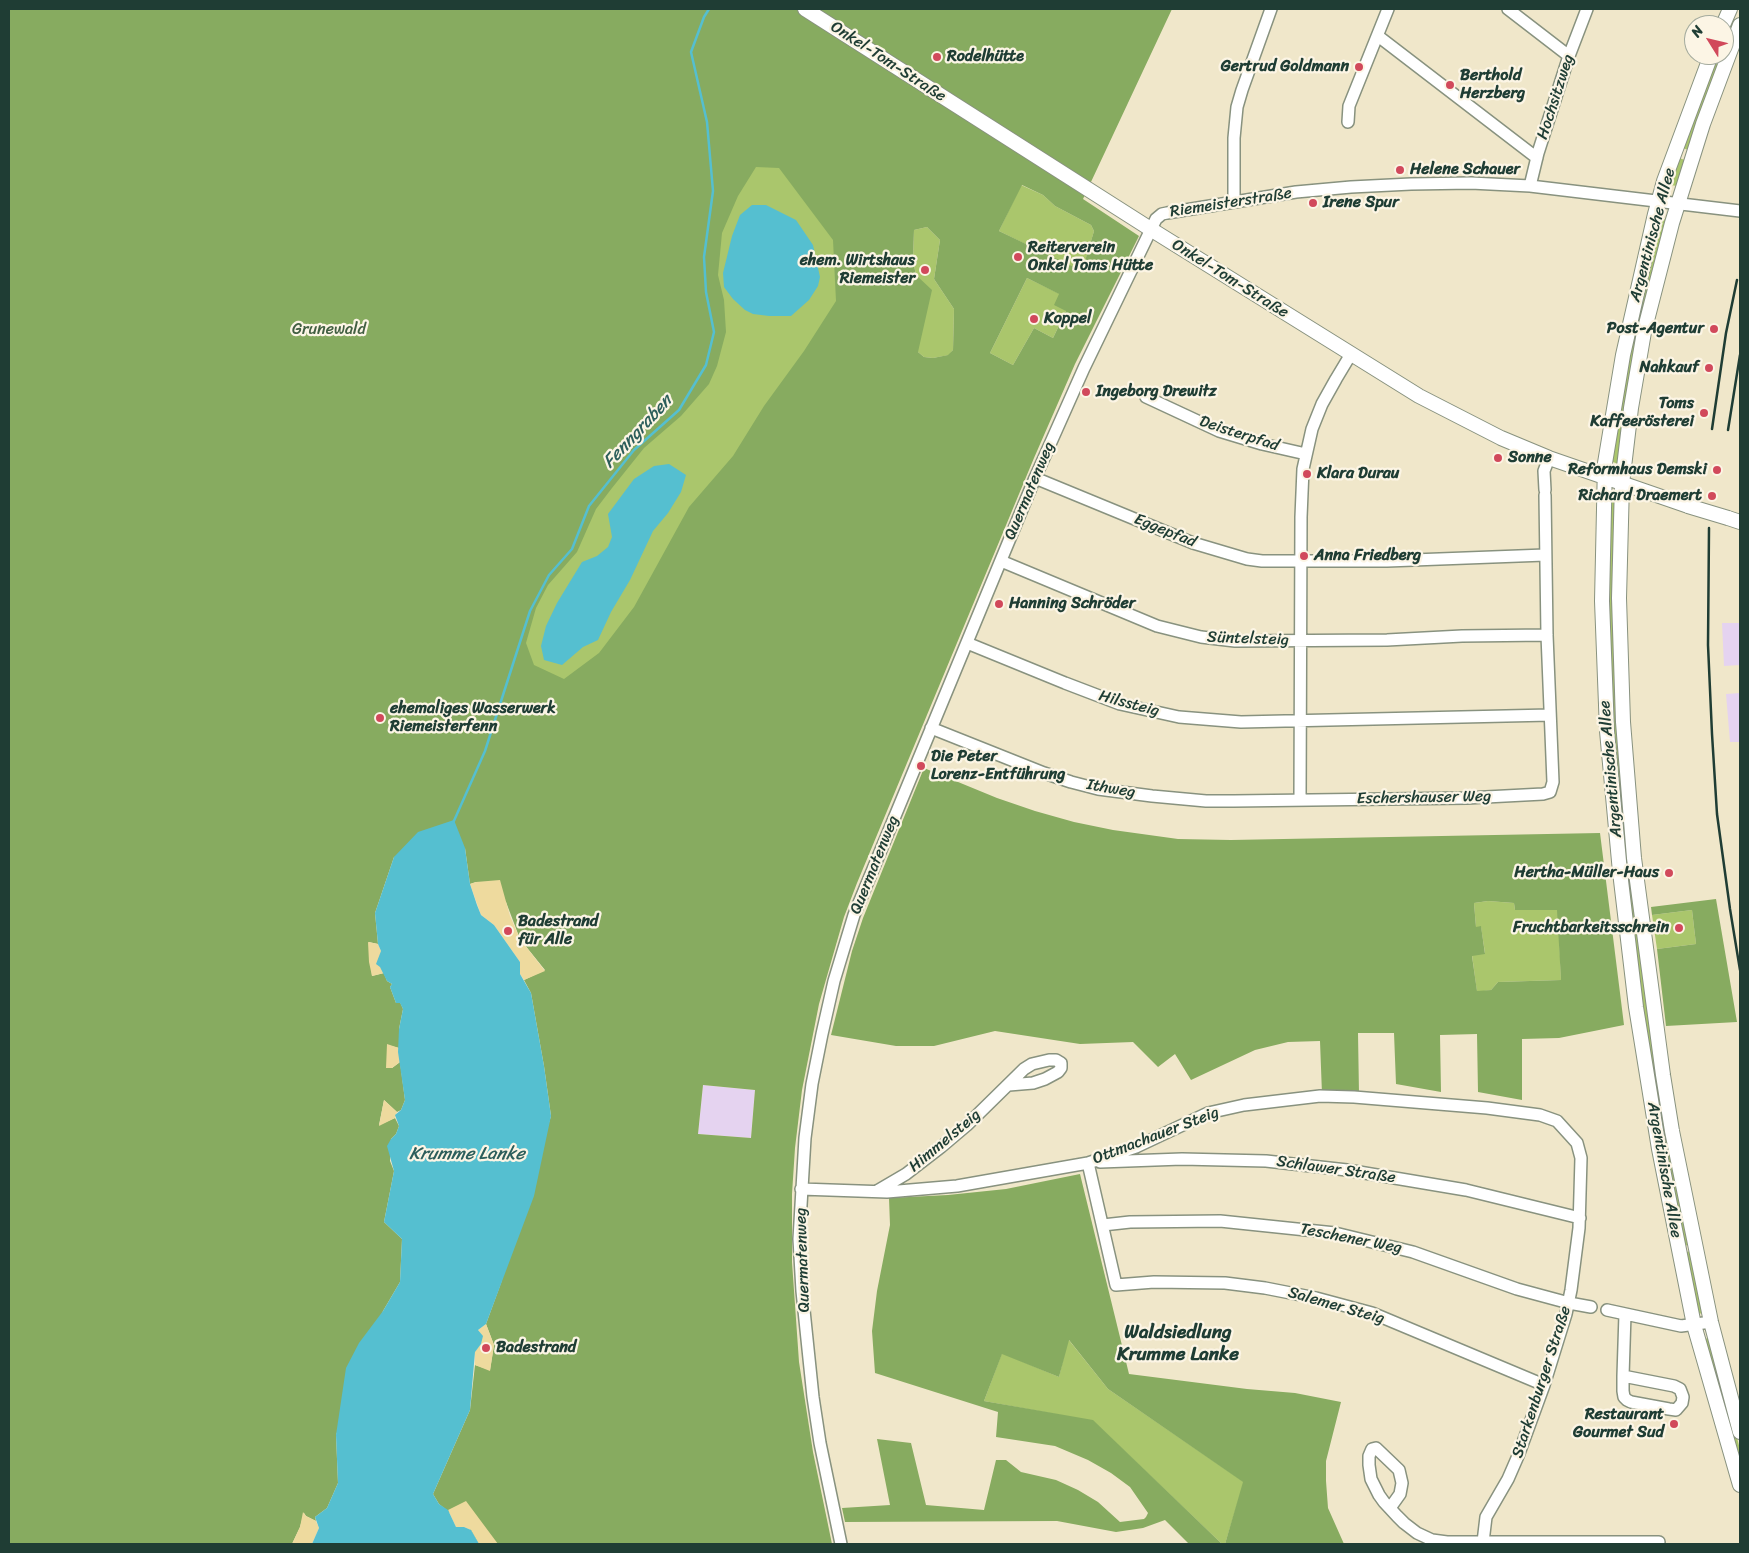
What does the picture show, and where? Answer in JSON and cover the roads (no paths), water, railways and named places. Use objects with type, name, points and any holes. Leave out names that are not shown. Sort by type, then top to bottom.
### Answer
[{"type":"main road","name":"Onkel-Tom-Straße","points":[[805,9],[1152,230],[1449,413],[1549,458],[1734,520]]},
{"type":"main road","name":"Argentinische Allee","points":[[1740,25],[1703,124],[1678,204],[1660,266],[1642,341],[1631,408],[1622,484],[1619,598],[1624,744],[1634,858],[1649,976],[1672,1130],[1711,1322],[1740,1432]]},
{"type":"main road","name":"Argentinische Allee","points":[[1708,65],[1659,201],[1623,355],[1605,463],[1602,600],[1604,684],[1620,872],[1636,1007],[1659,1149],[1694,1325],[1740,1485]]},
{"type":"street","points":[[1234,201],[1234,138],[1237,107],[1271,9]]},
{"type":"street","points":[[1348,122],[1348,106],[1388,9]]},
{"type":"street","points":[[1508,9],[1569,56]]},
{"type":"street","name":"Hochsitzweg","points":[[1530,186],[1569,56],[1587,9]]},
{"type":"street","points":[[1378,36],[1537,158]]},
{"type":"street","name":"Riemeisterstraße","points":[[1152,230],[1156,219],[1162,214],[1234,201],[1306,191],[1411,184],[1471,183],[1530,186],[1739,211]]},
{"type":"street","name":"Quermatenweg","points":[[841,1544],[813,1397],[802,1282],[800,1239],[801,1189],[812,1084],[834,981],[854,915],[1035,478],[1084,368],[1152,230]]},
{"type":"street","points":[[1300,799],[1301,486],[1312,429],[1322,404],[1351,354]]},
{"type":"street","name":"Deisterpfad","points":[[1146,397],[1219,431],[1262,444],[1306,454]]},
{"type":"street","name":"Eschershauser Weg","points":[[1300,799],[1467,798],[1544,794],[1550,792],[1553,782],[1547,635],[1544,471],[1549,458]]},
{"type":"street","name":"Eggepfad","points":[[1035,478],[1192,544],[1247,559],[1262,561],[1301,560]]},
{"type":"street","points":[[1301,560],[1387,561],[1545,555]]},
{"type":"street","name":"Süntelsteig","points":[[1001,562],[1119,612],[1179,632],[1235,642],[1300,641]]},
{"type":"street","points":[[1300,641],[1547,635]]},
{"type":"street","name":"Hilssteig","points":[[967,643],[1120,704],[1179,717],[1210,720],[1241,722],[1300,720]]},
{"type":"street","points":[[1300,720],[1550,715]]},
{"type":"street","name":"Ithweg","points":[[931,728],[1044,773],[1098,789],[1206,801],[1300,799]]},
{"type":"street","name":"Himmelsteig","points":[[875,1192],[906,1174],[922,1162],[967,1125],[1009,1085]]},
{"type":"street","name":"Ottmachauer Steig","points":[[801,1189],[875,1192],[957,1186],[1088,1163],[1136,1147],[1208,1113],[1244,1105],[1320,1096],[1436,1104],[1540,1115],[1557,1122],[1566,1130]]},
{"type":"street","name":"Starkenburger Straße","points":[[1483,1542],[1486,1518],[1518,1456],[1544,1386],[1568,1303],[1576,1260],[1580,1218],[1581,1158],[1577,1143],[1566,1130]]},
{"type":"street","name":"Schlawer Straße","points":[[1088,1163],[1182,1159],[1266,1160],[1347,1170],[1466,1190],[1580,1218]]},
{"type":"street","points":[[1088,1163],[1103,1225]]},
{"type":"street","name":"Teschener Weg","points":[[1103,1225],[1130,1222],[1220,1221],[1335,1233],[1412,1252],[1517,1288],[1568,1303],[1591,1307]]},
{"type":"street","name":"Salemer Steig","points":[[1103,1225],[1116,1285],[1154,1282],[1225,1283],[1265,1288],[1316,1298],[1372,1313],[1544,1386]]},
{"type":"street","points":[[1607,1310],[1681,1326],[1711,1322]]},
{"type":"street","points":[[1623,1376],[1674,1386],[1680,1389],[1683,1397],[1682,1403],[1676,1410],[1627,1400],[1624,1396],[1623,1376],[1625,1314]]},
{"type":"street","points":[[1390,1508],[1400,1494],[1402,1483],[1399,1470],[1376,1448],[1372,1449],[1369,1456],[1371,1479],[1379,1495],[1390,1508],[1404,1523],[1432,1540],[1447,1542],[1660,1542]]},
{"type":"water","points":[[752,205],[766,205],[796,220],[813,245],[820,277],[818,286],[809,300],[791,316],[753,314],[745,310],[733,299],[724,287],[723,273],[732,236],[740,215]]},
{"type":"water","points":[[669,464],[686,475],[681,492],[668,513],[653,531],[630,580],[611,612],[598,640],[583,647],[562,665],[544,660],[541,646],[546,626],[557,603],[582,562],[597,556],[608,547],[612,537],[608,514],[634,479],[654,466]]},
{"type":"water","name":"Krumme Lanke","points":[[454,820],[465,848],[470,884],[481,915],[494,925],[520,962],[520,974],[531,993],[551,1116],[534,1196],[486,1324],[478,1330],[483,1336],[481,1344],[475,1352],[470,1410],[433,1494],[439,1504],[448,1510],[456,1527],[464,1527],[471,1530],[479,1544],[312,1544],[319,1528],[315,1517],[327,1508],[338,1483],[336,1435],[346,1368],[359,1343],[383,1311],[400,1282],[402,1239],[384,1222],[394,1171],[387,1146],[396,1134],[399,1126],[395,1115],[401,1110],[405,1100],[398,1052],[399,1029],[403,1009],[400,1003],[396,1003],[390,987],[392,984],[387,981],[380,967],[376,964],[381,951],[378,944],[375,913],[394,857],[418,832]]},
{"type":"waterway","name":"Fenngraben","points":[[453,823],[485,751],[530,611],[549,575],[572,549],[589,506],[634,450],[679,410],[706,365],[714,332],[706,292],[704,257],[713,191],[707,122],[691,52],[704,17],[709,9]]},
{"type":"railway","points":[[1712,429],[1726,333],[1737,280]]},
{"type":"railway","points":[[1728,430],[1740,355]]},
{"type":"railway","points":[[1709,528],[1708,645],[1717,814],[1740,970]]},
{"type":"place","name":"Rodelhütte","points":[[937,57]]},
{"type":"place","name":"Gertrud Goldmann","points":[[1359,67]]},
{"type":"place","name":"Berthold Herzberg","points":[[1450,85]]},
{"type":"place","name":"Helene Schauer","points":[[1400,170]]},
{"type":"place","name":"Irene Spur","points":[[1313,203]]},
{"type":"place","name":"Reiterverein Onkel Toms Hütte","points":[[1018,257]]},
{"type":"place","name":"ehem. Wirtshaus Riemeister","points":[[925,270]]},
{"type":"place","name":"Koppel","points":[[1034,319]]},
{"type":"place","name":"Post-Agentur","points":[[1714,329]]},
{"type":"place","name":"Nahkauf","points":[[1709,368]]},
{"type":"place","name":"Ingeborg Drewitz","points":[[1086,392]]},
{"type":"place","name":"Toms Kaffeerösterei","points":[[1704,413]]},
{"type":"place","name":"Sonne","points":[[1498,458]]},
{"type":"place","name":"Reformhaus Demski","points":[[1717,470]]},
{"type":"place","name":"Klara Durau","points":[[1307,474]]},
{"type":"place","name":"Richard Draemert","points":[[1712,496]]},
{"type":"place","name":"Anna Friedberg","points":[[1304,556]]},
{"type":"place","name":"Hanning Schröder","points":[[999,604]]},
{"type":"place","name":"ehemaliges Wasserwerk Riemeisterfenn","points":[[380,718]]},
{"type":"place","name":"Die Peter Lorenz-Entführung","points":[[921,766]]},
{"type":"place","name":"Hertha-Müller-Haus","points":[[1669,873]]},
{"type":"place","name":"Fruchtbarkeitsschrein","points":[[1679,928]]},
{"type":"place","name":"Badestrand für Alle","points":[[508,931]]},
{"type":"place","name":"Badestrand","points":[[486,1348]]},
{"type":"place","name":"Restaurant Gourmet Sud","points":[[1674,1424]]},
{"type":"district","name":"Waldsiedlung Krumme Lanke","points":[[1178,1344]]},
{"type":"park label","name":"Grunewald","points":[[329,330]]}]
